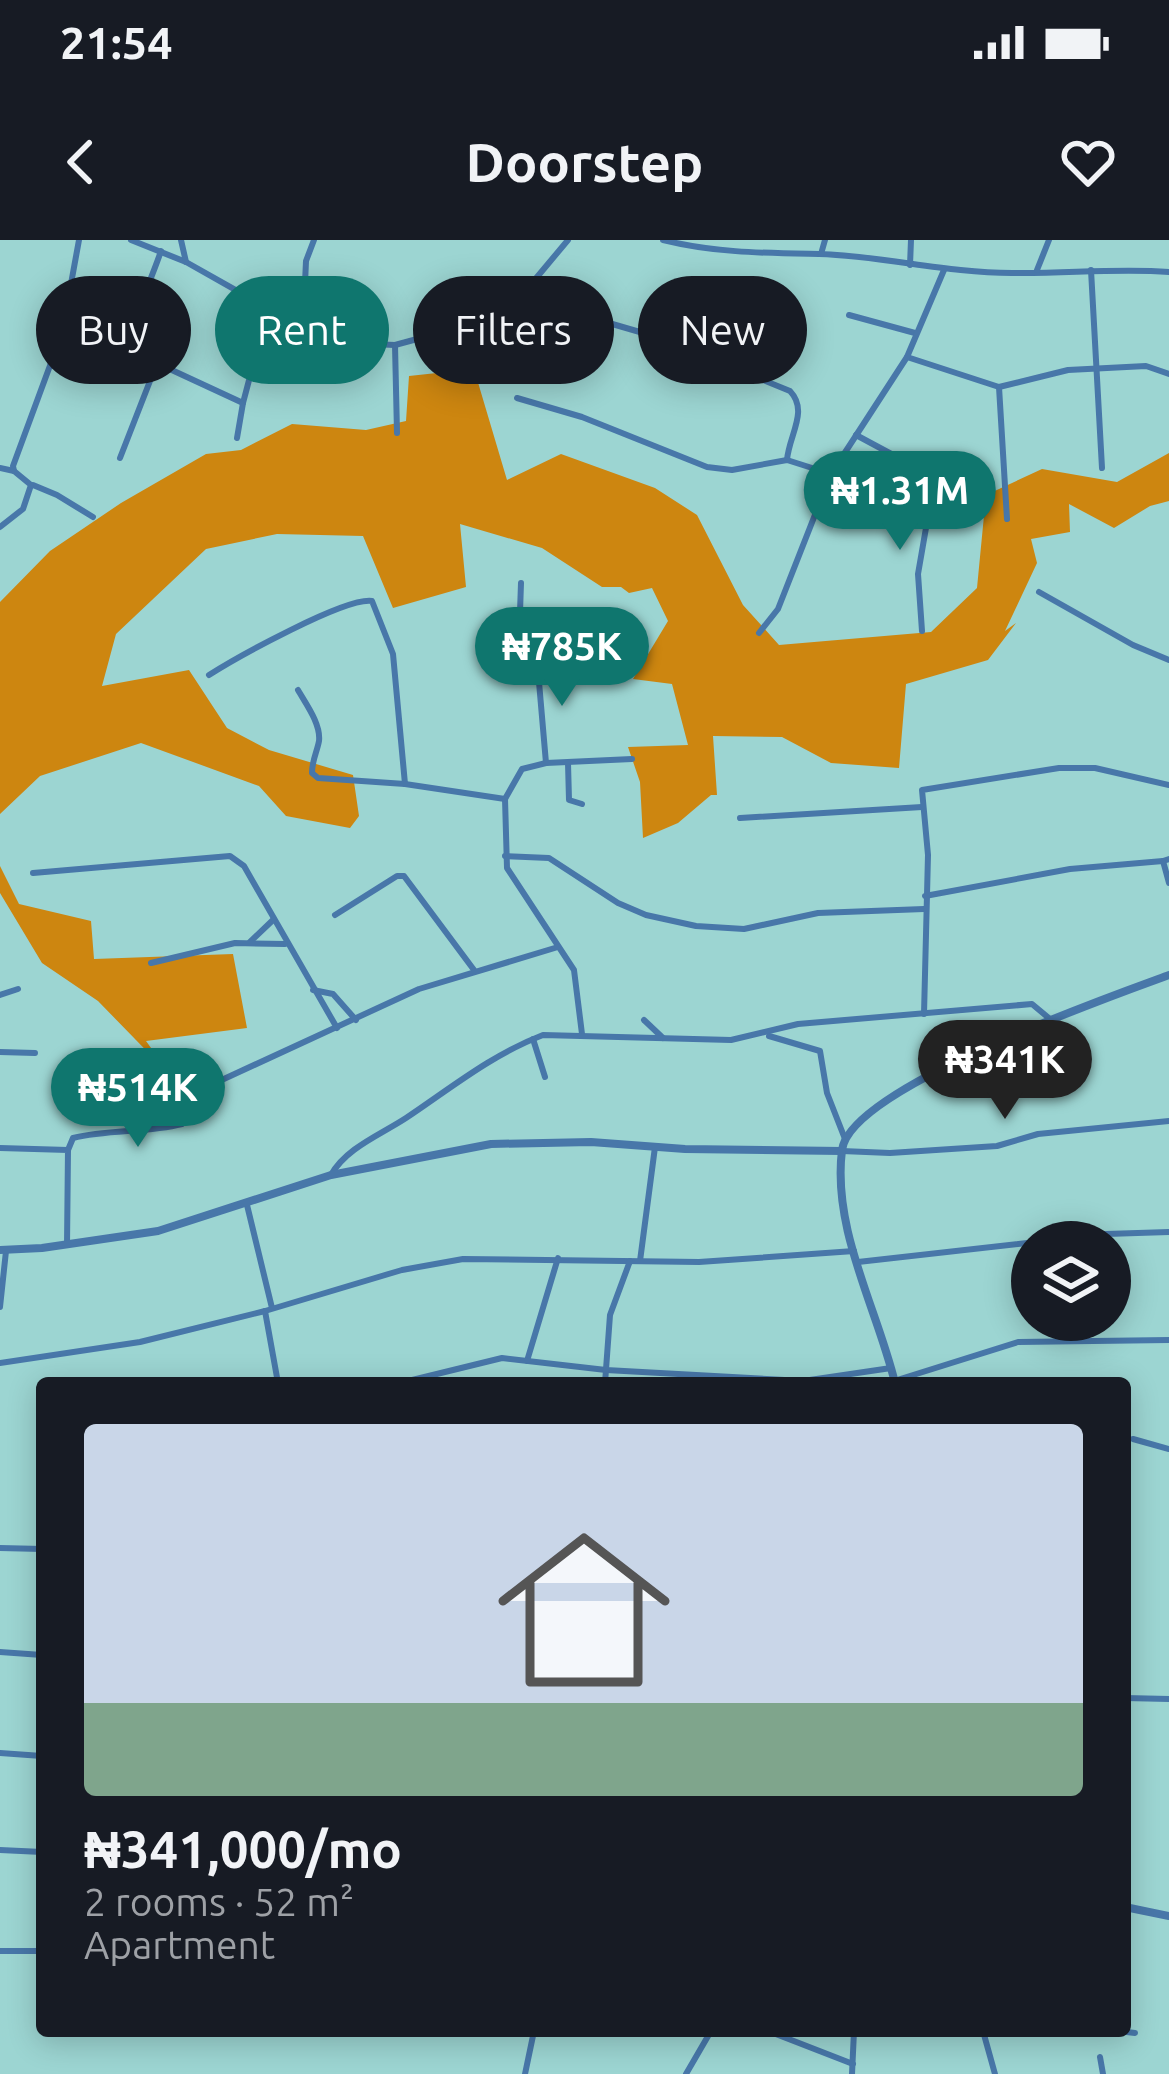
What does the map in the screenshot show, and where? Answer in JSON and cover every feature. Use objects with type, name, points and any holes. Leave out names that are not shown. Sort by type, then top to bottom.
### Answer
[{"type":"street","points":[[72,276],[79,240]]},
{"type":"street","points":[[131,240],[215,278]]},
{"type":"street","points":[[181,240],[186,262]]},
{"type":"street","points":[[305,276],[314,240]]},
{"type":"street","points":[[389,345],[490,319],[512,307],[568,240]]},
{"type":"street","points":[[663,240],[743,255],[821,254],[944,269],[1169,272]]},
{"type":"street","points":[[821,254],[825,240]]},
{"type":"street","points":[[910,265],[911,240]]},
{"type":"street","points":[[1036,272],[1049,240]]},
{"type":"street","points":[[152,276],[161,251]]},
{"type":"street","points":[[759,633],[778,609],[831,474],[907,357],[944,269]]},
{"type":"street","points":[[1091,269],[1102,468]]},
{"type":"street","points":[[849,315],[916,334]]},
{"type":"street","points":[[614,325],[790,391],[799,401],[800,412],[787,460]]},
{"type":"street","points":[[395,345],[397,433]]},
{"type":"street","points":[[907,357],[999,387],[1044,373],[1096,368],[1146,366],[1169,374]]},
{"type":"street","points":[[191,379],[244,403]]},
{"type":"street","points":[[14,471],[14,458],[42,384]]},
{"type":"street","points":[[120,458],[149,384]]},
{"type":"street","points":[[237,438],[249,384]]},
{"type":"street","points":[[999,387],[1007,518]]},
{"type":"street","points":[[517,398],[582,417],[707,467],[732,470],[787,460],[831,474]]},
{"type":"street","points":[[856,435],[935,476],[965,480]]},
{"type":"street","points":[[0,468],[14,471],[93,517]]},
{"type":"street","points":[[922,631],[918,574],[935,476]]},
{"type":"street","points":[[0,527],[23,509],[31,485]]},
{"type":"street","points":[[521,583],[519,641],[537,658],[546,763]]},
{"type":"street","points":[[1039,592],[1169,660]]},
{"type":"street","points":[[209,675],[323,614],[361,600],[371,602],[393,654],[405,784]]},
{"type":"street","points":[[537,658],[612,657]]},
{"type":"street","points":[[298,690],[318,736],[312,773],[323,779],[405,784],[505,799]]},
{"type":"street","points":[[582,1034],[578,987],[560,947],[512,878],[505,856],[505,799],[523,769],[546,763],[632,759]]},
{"type":"street","points":[[568,763],[568,800],[582,804]]},
{"type":"street","points":[[924,1015],[928,856],[922,790],[1059,767],[1095,768],[1169,784]]},
{"type":"street","points":[[740,818],[922,807]]},
{"type":"street","points":[[33,872],[230,856],[244,866],[337,1028]]},
{"type":"street","points":[[505,856],[549,858],[617,903],[696,926],[744,929],[818,913],[924,909]]},
{"type":"street","points":[[925,896],[1070,869],[1166,860],[1169,883]]},
{"type":"street","points":[[335,915],[404,876],[474,970]]},
{"type":"street","points":[[250,942],[274,920]]},
{"type":"street","points":[[151,963],[250,942],[285,944]]},
{"type":"street","points":[[200,1090],[419,988],[560,947]]},
{"type":"street","points":[[893,1377],[844,1211],[845,1139],[862,1116],[880,1104],[1050,1018],[1169,975]]},
{"type":"street","points":[[0,995],[18,989]]},
{"type":"street","points":[[313,990],[333,994],[356,1020]]},
{"type":"street","points":[[332,1175],[343,1158],[439,1092],[532,1039],[582,1034],[710,1041],[764,1035],[798,1024],[1032,1004],[1050,1018]]},
{"type":"street","points":[[644,1020],[664,1039]]},
{"type":"street","points":[[764,1035],[820,1051],[827,1093],[845,1139]]},
{"type":"street","points":[[532,1039],[545,1077]]},
{"type":"street","points":[[0,1052],[35,1053]]},
{"type":"street","points":[[0,1307],[3,1250],[158,1232],[332,1175],[490,1144],[590,1142],[890,1153],[997,1146],[1038,1134],[1169,1121]]},
{"type":"street","points":[[67,1245],[68,1150],[73,1138],[131,1129],[156,1131],[182,1124]]},
{"type":"street","points":[[605,1377],[610,1315],[635,1261],[655,1147]]},
{"type":"street","points":[[0,1148],[68,1150]]},
{"type":"street","points":[[247,1205],[277,1377]]},
{"type":"street","points":[[0,1363],[140,1342],[428,1264],[463,1259],[699,1262],[856,1256],[1169,1232]]},
{"type":"street","points":[[527,1361],[557,1258]]},
{"type":"street","points":[[910,1377],[1018,1342],[1169,1340]]},
{"type":"street","points":[[424,1377],[494,1359],[731,1377]]},
{"type":"street","points":[[830,1377],[891,1368]]},
{"type":"street","points":[[1133,1439],[1169,1449]]},
{"type":"street","points":[[0,1548],[36,1549]]},
{"type":"street","points":[[0,1652],[36,1655]]},
{"type":"street","points":[[1131,1698],[1169,1699]]},
{"type":"street","points":[[0,1753],[36,1756]]},
{"type":"street","points":[[0,1850],[36,1852]]},
{"type":"street","points":[[1131,1908],[1169,1916]]},
{"type":"street","points":[[0,1951],[36,1951]]},
{"type":"street","points":[[1131,2032],[1135,2032]]},
{"type":"street","points":[[525,2074],[533,2037]]},
{"type":"street","points":[[686,2074],[708,2037]]},
{"type":"street","points":[[781,2037],[852,2069],[854,2037]]},
{"type":"street","points":[[980,2037],[995,2074]]},
{"type":"street","points":[[1100,2057],[1103,2074]]},
{"type":"shaded area","points":[[409,376],[413,376],[413,384],[478,384],[507,480],[561,454],[655,488],[697,515],[743,605],[779,645],[931,632],[977,588],[986,495],[1042,469],[1117,482],[1169,453],[1169,501],[1150,506],[1114,528],[1069,504],[1070,532],[1031,539],[1037,563],[1005,631],[1016,623],[988,660],[906,684],[899,768],[831,763],[782,737],[713,736],[717,795],[678,823],[643,838],[640,782],[628,747],[688,745],[672,684],[633,679],[668,621],[652,588],[629,593],[621,587],[602,587],[542,548],[460,524],[466,587],[393,608],[363,536],[277,534],[206,549],[116,634],[102,686],[189,670],[227,728],[269,750],[353,775],[359,816],[350,828],[286,816],[259,786],[141,743],[40,776],[0,814],[0,602],[50,551],[206,454],[241,450],[292,424],[366,430],[406,421]]},
{"type":"shaded area","points":[[0,866],[19,904],[91,921],[94,959],[233,954],[247,1028],[146,1041],[172,1077],[98,1001],[42,963],[0,893]]}]
